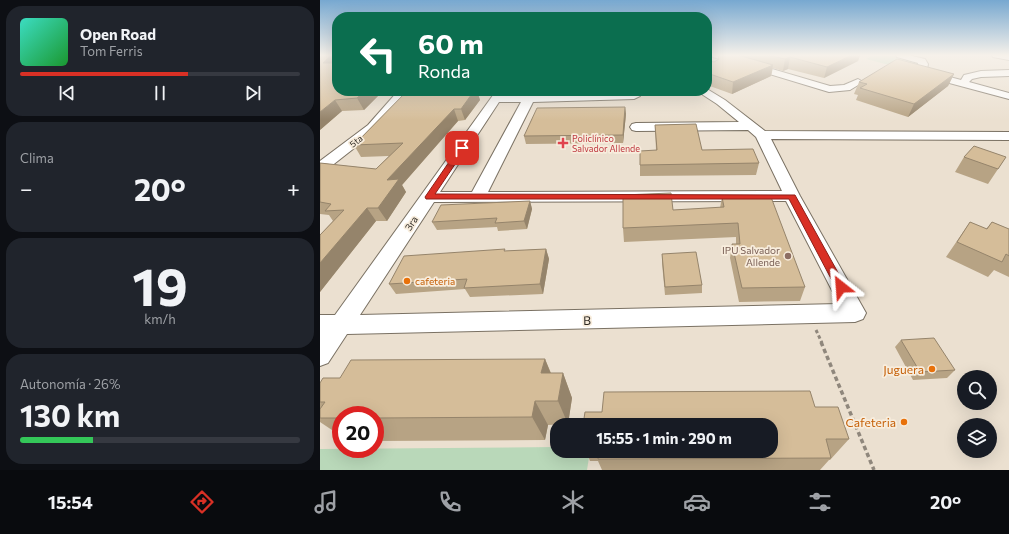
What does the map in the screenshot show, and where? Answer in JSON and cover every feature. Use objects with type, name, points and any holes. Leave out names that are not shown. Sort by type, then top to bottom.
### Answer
[{"type":"street","points":[[790,77],[829,89],[846,88],[858,82]]},
{"type":"street","points":[[938,77],[1009,96]]},
{"type":"street","points":[[963,84],[968,77]]},
{"type":"street","name":"5ta","points":[[320,168],[372,128],[400,96]]},
{"type":"street","name":"3ra","points":[[320,355],[331,325],[429,197],[497,96]]},
{"type":"street","points":[[508,96],[529,98],[634,96]]},
{"type":"street","points":[[429,197],[792,196],[757,131],[710,96]]},
{"type":"street","points":[[477,197],[529,98]]},
{"type":"street","points":[[636,127],[1009,136]]},
{"type":"street","name":"B","points":[[331,325],[854,313],[792,196]]},
{"type":"path","points":[[810,315],[874,470]]},
{"type":"green space","points":[[550,447],[550,458],[589,458],[587,470],[320,470],[320,449],[332,449],[332,458],[384,458],[384,448]]},
{"type":"building","points":[[320,77],[332,77],[332,96],[359,96],[357,98],[335,100],[320,112]]},
{"type":"building","points":[[718,77],[745,77],[733,82]]},
{"type":"building","points":[[867,77],[950,77],[914,104],[860,88],[867,84],[859,82]]},
{"type":"building","points":[[402,96],[470,96],[461,109],[454,109],[387,180],[399,179],[378,208],[367,208],[320,263],[320,235],[344,210],[325,211],[331,204],[320,202],[320,163],[376,169],[403,143],[354,145]]},
{"type":"building","points":[[625,107],[623,135],[524,136],[537,108]]},
{"type":"building","points":[[696,124],[702,150],[753,149],[759,163],[640,165],[640,151],[657,150],[655,125]]},
{"type":"building","points":[[974,146],[1006,157],[998,169],[964,157]]},
{"type":"building","points":[[671,193],[673,210],[724,207],[722,197],[771,197],[805,287],[742,288],[732,244],[740,244],[738,223],[623,228],[623,195]]},
{"type":"building","points":[[530,201],[524,221],[495,223],[497,218],[432,222],[441,205]]},
{"type":"building","points":[[970,222],[987,229],[992,222],[1009,229],[1009,256],[1006,254],[1002,262],[957,242]]},
{"type":"building","points":[[505,249],[504,251],[546,249],[540,284],[464,288],[467,279],[389,284],[404,256]]},
{"type":"building","points":[[696,252],[702,285],[665,287],[662,254]]},
{"type":"building","points":[[934,338],[955,370],[920,372],[901,340]]},
{"type":"building","points":[[545,359],[541,373],[563,373],[558,401],[535,401],[532,417],[384,418],[384,406],[332,406],[332,418],[320,418],[320,409],[325,402],[320,402],[320,383],[323,378],[340,378],[351,360]]},
{"type":"building","points":[[810,391],[815,407],[838,407],[849,439],[826,439],[831,458],[598,459],[778,458],[778,418],[584,418],[585,412],[602,412],[604,392]]},
{"type":"place","name":"Policlínico Salvador Allende","points":[[563,143]]},
{"type":"place","name":"IPU Salvador Allende","points":[[788,256]]},
{"type":"place","name":"cafeteria","points":[[407,281]]},
{"type":"place","name":"Juguera","points":[[932,369]]},
{"type":"place","name":"Cafeteria","points":[[904,422]]},
{"type":"route","points":[[462,148],[429,197],[792,196],[841,287]]}]
